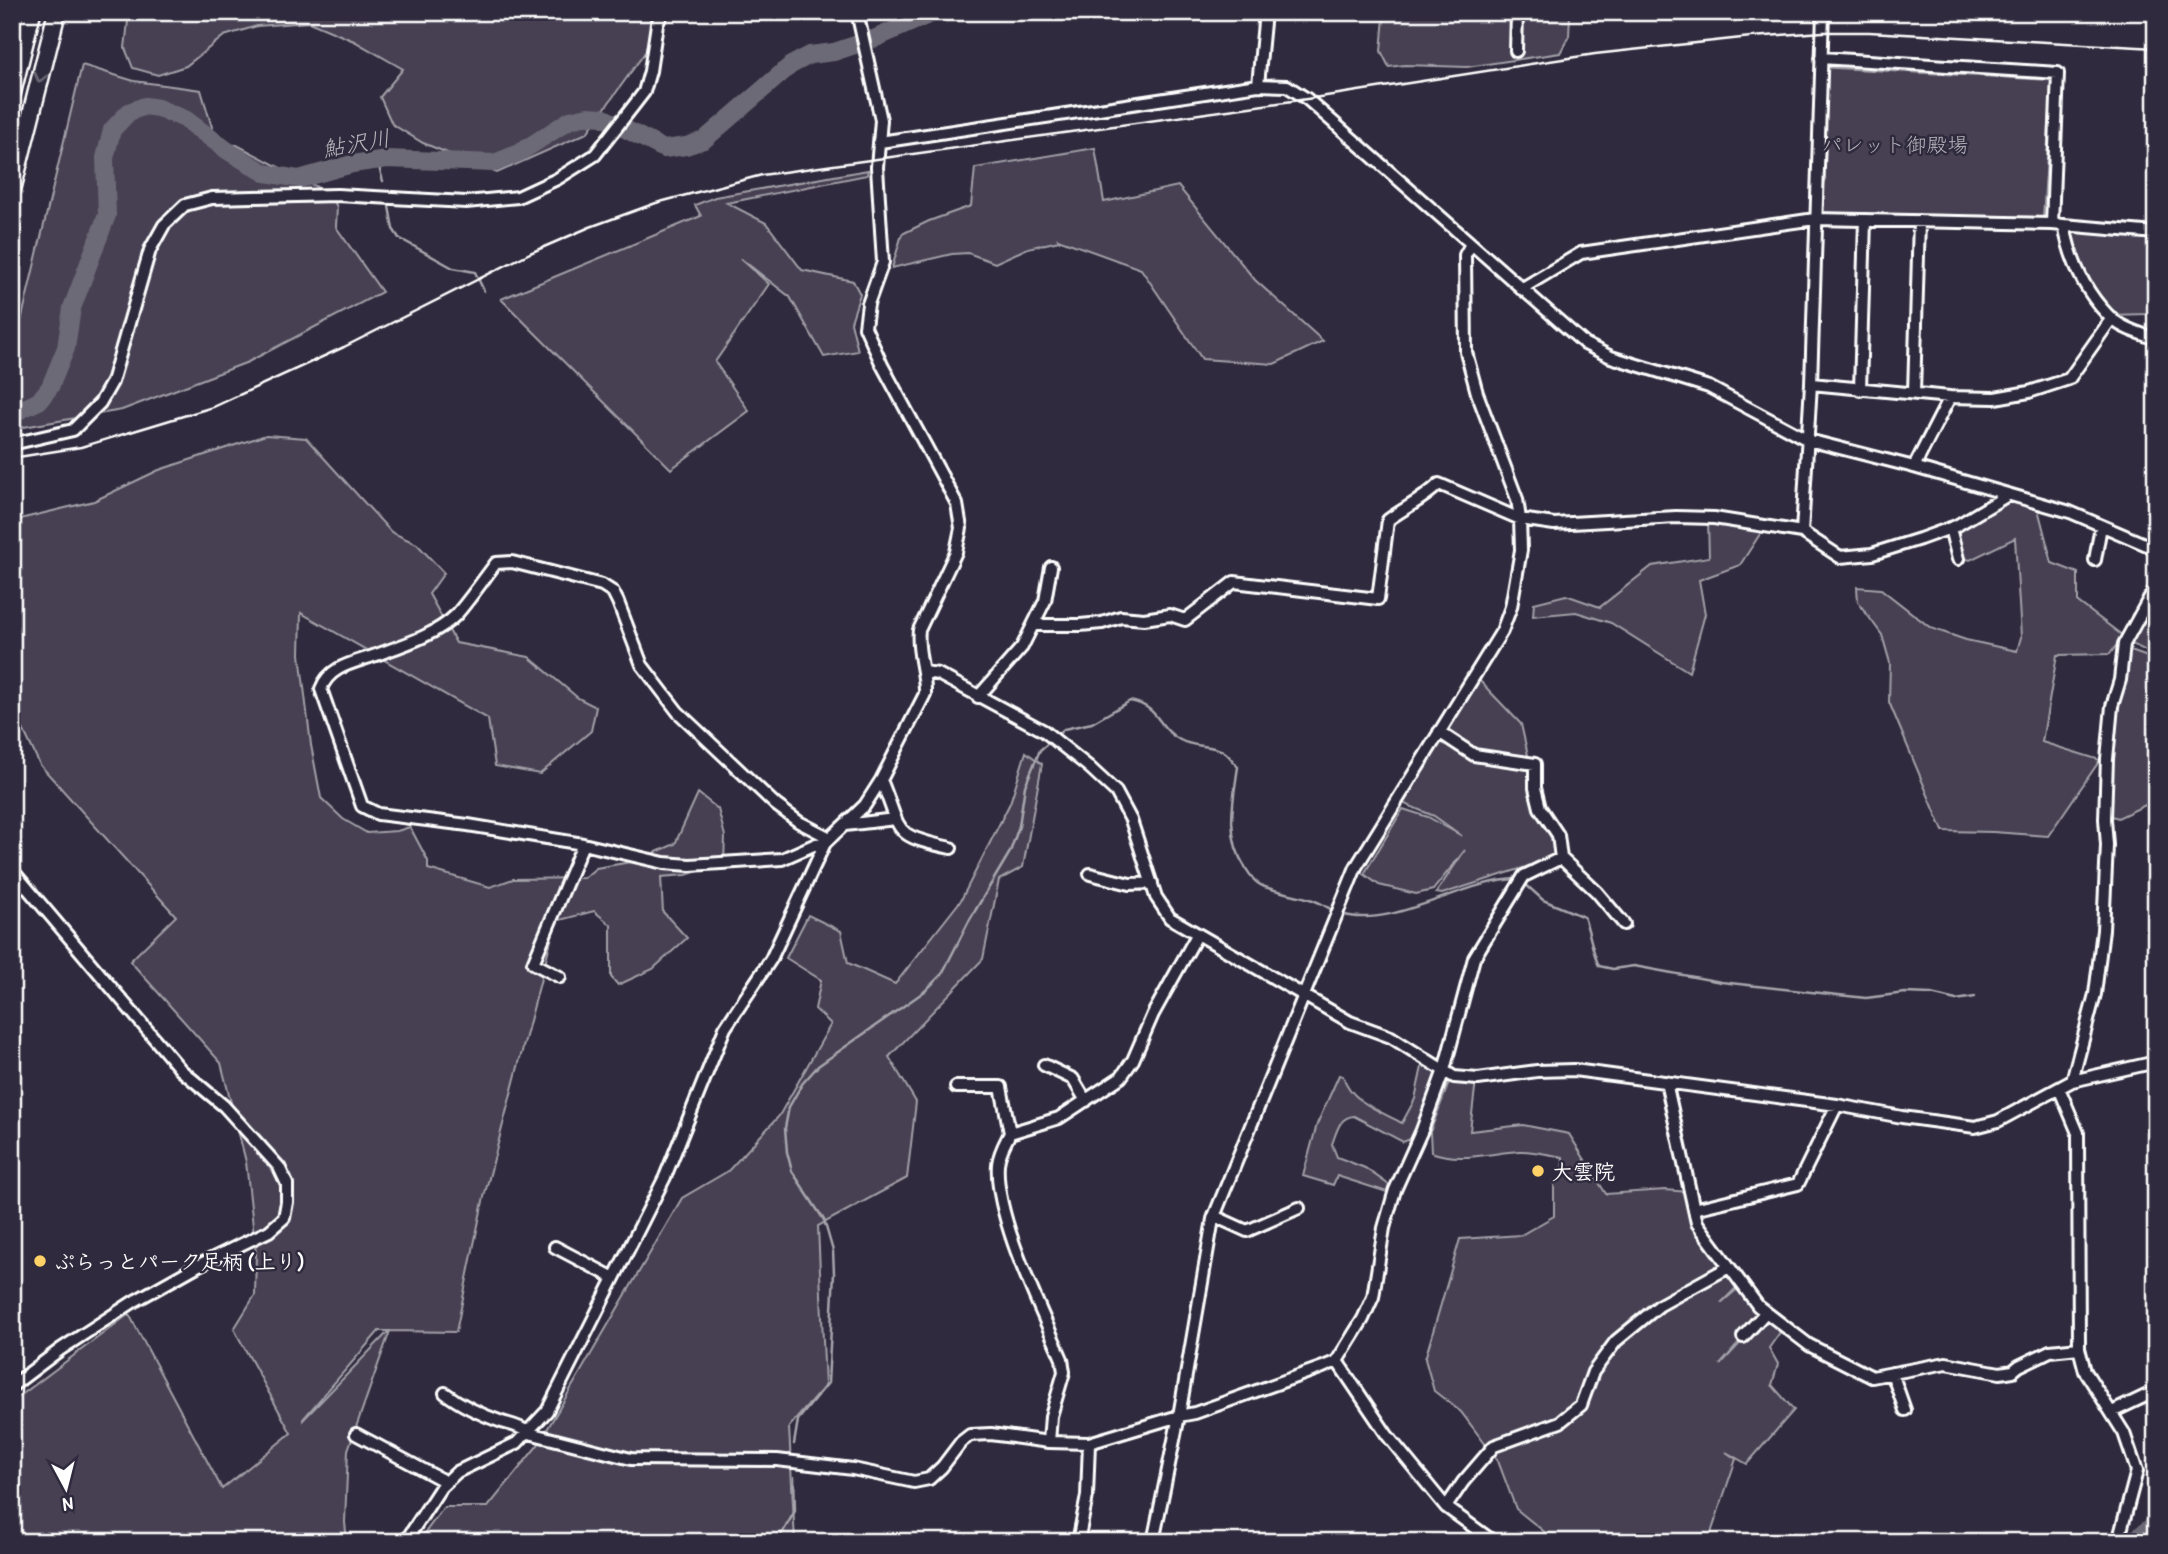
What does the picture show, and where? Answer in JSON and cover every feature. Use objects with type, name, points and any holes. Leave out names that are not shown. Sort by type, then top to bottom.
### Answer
[{"type":"highway","points":[[12,93],[32,12]]},
{"type":"highway","points":[[12,190],[57,12]]},
{"type":"street","points":[[12,444],[73,430],[100,403],[112,382],[150,250],[164,225],[185,205],[212,198],[337,195],[466,202],[518,197],[557,179],[595,155],[644,92],[657,24],[663,12]]},
{"type":"street","points":[[405,1542],[446,1482],[457,1472],[517,1443],[547,1411],[676,1153],[716,1046],[737,1007],[785,935],[828,841],[865,805],[922,701],[926,684],[918,640],[919,630],[956,551],[961,528],[957,504],[882,365],[865,327],[868,304],[883,262],[878,158],[881,120],[858,12]]},
{"type":"street","points":[[1258,85],[1265,12]]},
{"type":"street","points":[[1516,51],[1517,12]]},
{"type":"street","points":[[1802,532],[1811,384],[1823,12]]},
{"type":"street","points":[[1821,58],[2058,74],[2058,225],[2078,273],[2108,316],[2128,329],[2156,339]]},
{"type":"street","points":[[880,142],[1258,85],[1287,86],[1297,91],[1585,344],[1611,357],[1709,387],[1808,440],[2070,512],[2156,550]]},
{"type":"street","points":[[1521,289],[1580,253],[1815,219],[2058,225],[2156,233]]},
{"type":"street","points":[[1860,390],[1865,220]]},
{"type":"street","points":[[1914,393],[1919,221]]},
{"type":"street","points":[[1153,1542],[1179,1416],[1214,1216],[1305,997],[1335,912],[1356,867],[1502,631],[1511,607],[1521,550],[1520,519],[1517,499],[1476,393],[1466,352],[1465,255],[1471,244]]},
{"type":"street","points":[[1811,384],[1950,397],[1995,398],[2029,392],[2069,379],[2112,318]]},
{"type":"street","points":[[1914,467],[1950,397]]},
{"type":"street","points":[[1033,625],[1080,625],[1102,623],[1121,617],[1144,619],[1170,615],[1185,620],[1234,582],[1378,600],[1388,520],[1407,506],[1424,499],[1439,484],[1520,519],[1554,524],[1676,517],[1714,518],[1802,532],[1840,557],[1872,554],[1950,528],[2008,495]]},
{"type":"street","points":[[2095,559],[2101,526]]},
{"type":"street","points":[[1950,528],[1958,559]]},
{"type":"street","points":[[512,562],[602,585],[613,592],[618,602],[642,665],[678,712],[776,805],[828,841],[782,859],[691,865],[664,863],[583,844],[468,825],[379,814],[362,806],[321,689],[326,676],[338,669],[439,628],[454,616],[496,563],[512,562]]},
{"type":"street","points":[[978,696],[1021,647],[1045,601],[1051,567]]},
{"type":"street","points":[[2072,1081],[2095,993],[2103,930],[2107,845],[2106,771],[2112,706],[2120,680],[2124,645],[2156,586]]},
{"type":"street","points":[[924,672],[938,674],[1044,731],[1116,792],[1131,820],[1156,897],[1170,918],[1350,1022],[1391,1037],[1454,1077],[1478,1079],[1537,1071],[1574,1070],[1838,1105],[1975,1127],[1998,1121],[2072,1081],[2156,1062]]},
{"type":"street","points":[[1439,732],[1474,755],[1535,764],[1535,788],[1540,808],[1558,835],[1561,858],[1597,892],[1624,925]]},
{"type":"street","points":[[881,780],[894,819],[907,836],[951,848]]},
{"type":"street","points":[[845,825],[894,819]]},
{"type":"street","points":[[560,977],[533,964],[583,844]]},
{"type":"street","points":[[444,1394],[461,1405],[504,1423],[520,1426],[529,1433],[631,1459],[777,1460],[853,1469],[914,1482],[929,1479],[970,1435],[991,1434],[1049,1442],[1089,1443],[1195,1413],[1337,1361],[1373,1297],[1384,1228],[1395,1189],[1422,1130],[1444,1070],[1474,958],[1524,876],[1561,858]]},
{"type":"street","points":[[12,870],[181,1070],[224,1106],[279,1167],[287,1184],[287,1202],[284,1218],[269,1231],[199,1265],[133,1302],[61,1349],[12,1386]]},
{"type":"street","points":[[1090,874],[1130,884],[1152,883]]},
{"type":"street","points":[[1010,1133],[1059,1118],[1121,1077],[1133,1060],[1153,1014],[1197,935]]},
{"type":"street","points":[[1044,1065],[1073,1079],[1086,1101]]},
{"type":"street","points":[[1665,1082],[1697,1223],[1758,1305],[1809,1345],[1872,1377],[1945,1363],[2000,1373],[2013,1371],[2050,1351],[2079,1348]]},
{"type":"street","points":[[956,1087],[1001,1087],[1010,1133],[999,1161],[1000,1199],[1062,1359],[1064,1372],[1051,1416],[1049,1442]]},
{"type":"street","points":[[2059,1088],[2078,1133],[2079,1348],[2084,1371],[2124,1433],[2137,1471],[2118,1540]]},
{"type":"street","points":[[1694,1209],[1798,1184],[1838,1105]]},
{"type":"street","points":[[1214,1216],[1247,1231],[1299,1208]]},
{"type":"street","points":[[555,1247],[614,1278]]},
{"type":"street","points":[[1446,1507],[1494,1446],[1560,1422],[1581,1405],[1593,1372],[1616,1341],[1660,1305],[1729,1268]]},
{"type":"street","points":[[1743,1337],[1766,1312]]},
{"type":"street","points":[[1337,1361],[1387,1435],[1446,1507],[1494,1542]]},
{"type":"street","points":[[1892,1373],[1905,1410]]},
{"type":"street","points":[[2112,1412],[2156,1391]]},
{"type":"street","points":[[356,1434],[446,1482]]},
{"type":"street","points":[[1078,1542],[1087,1496],[1089,1443]]},
{"type":"green space","points":[[129,12],[664,12],[646,51],[587,133],[497,173],[423,143],[392,124],[380,97],[403,69],[354,41],[309,22],[257,26],[224,36],[186,66],[158,75],[133,68],[125,48]]},
{"type":"green space","points":[[1380,12],[1570,12],[1569,36],[1560,53],[1467,67],[1389,67],[1381,51],[1384,17]]},
{"type":"green space","points":[[82,65],[134,81],[201,90],[217,144],[237,145],[330,194],[337,207],[336,227],[382,292],[248,362],[122,410],[12,429],[12,359]]},
{"type":"green space","name":"パレット御殿場","points":[[1818,67],[2052,80],[2043,218],[1815,216]]},
{"type":"green space","points":[[1095,148],[1104,202],[1178,186],[1255,280],[1323,341],[1274,364],[1202,359],[1141,269],[1058,239],[1059,241],[1028,248],[995,263],[968,253],[952,254],[892,268],[902,234],[971,206],[975,168]]},
{"type":"green space","points":[[868,170],[867,175],[727,203],[766,223],[802,270],[853,281],[860,294],[851,322],[858,351],[824,357],[790,297],[740,258],[769,284],[715,362],[749,411],[671,469],[501,299],[701,216],[695,205],[715,197]]},
{"type":"green space","points":[[2064,225],[2156,233],[2156,311],[2149,314],[2108,315],[2074,262]]},
{"type":"green space","points":[[266,435],[306,438],[391,532],[417,544],[444,573],[429,594],[456,643],[529,657],[578,698],[596,707],[591,731],[540,774],[495,766],[488,719],[301,613],[300,654],[311,745],[321,798],[343,819],[367,833],[397,831],[410,827],[428,861],[428,869],[490,887],[513,879],[584,878],[596,868],[636,861],[675,844],[698,793],[718,809],[725,836],[724,863],[686,875],[661,877],[663,912],[687,938],[653,969],[618,985],[611,977],[611,925],[594,911],[556,921],[483,1201],[456,1332],[390,1331],[348,1450],[345,1522],[347,1542],[12,1542],[12,1402],[129,1314],[222,1489],[291,1433],[234,1329],[255,1295],[256,1254],[246,1162],[221,1063],[130,961],[176,916],[40,765],[12,706],[12,525],[24,518],[94,501],[159,470]],"holes":[[[379,1331],[389,1331],[303,1420]]]},
{"type":"green space","points":[[2007,502],[2037,505],[2052,563],[2078,573],[2078,602],[2123,636],[2110,654],[2057,655],[2042,742],[2100,760],[2048,836],[1943,831],[1889,702],[1890,663],[1882,635],[1858,602],[1857,587],[1881,589],[1931,628],[1966,640],[2017,651],[2021,637],[2015,538],[1970,560],[1955,555],[1950,534]]},
{"type":"green space","points":[[1708,520],[1762,531],[1740,565],[1699,580],[1705,614],[1689,672],[1611,623],[1576,612],[1533,616],[1534,603],[1566,595],[1600,607],[1652,566],[1709,557]]},
{"type":"green space","points":[[2156,603],[2156,656],[2126,641],[2132,614]]},
{"type":"green space","points":[[2128,650],[2156,660],[2156,800],[2118,818],[2109,815],[2116,725]]},
{"type":"green space","points":[[1478,679],[1521,724],[1539,804],[1553,828],[1560,856],[1442,894],[1436,893],[1465,850],[1433,890],[1416,894],[1379,885],[1364,874],[1403,809],[1428,817],[1462,836],[1434,816],[1400,802]]},
{"type":"green space","points":[[1026,752],[1042,764],[1023,867],[999,880],[983,959],[889,1057],[916,1102],[907,1178],[818,1226],[825,1386],[789,1427],[795,1542],[418,1542],[444,1507],[488,1507],[538,1445],[682,1198],[728,1171],[779,1116],[831,1024],[815,1009],[821,980],[786,958],[808,915],[841,931],[848,963],[895,984],[961,900],[1010,803]]},
{"type":"green space","points":[[1423,1062],[1442,1076],[1413,1138],[1403,1142],[1354,1116],[1342,1122],[1332,1144],[1337,1157],[1365,1168],[1389,1185],[1387,1192],[1337,1176],[1333,1185],[1303,1176],[1317,1124],[1339,1075],[1343,1076],[1352,1093],[1359,1099],[1402,1123],[1415,1099]]},
{"type":"green space","points":[[1452,1075],[1476,1080],[1470,1131],[1523,1125],[1569,1134],[1606,1194],[1665,1190],[1688,1192],[1739,1285],[1721,1303],[1741,1286],[1766,1312],[1720,1365],[1767,1314],[1783,1328],[1769,1348],[1778,1364],[1772,1385],[1794,1410],[1747,1464],[1726,1452],[1736,1459],[1708,1542],[1557,1542],[1516,1509],[1498,1461],[1461,1412],[1434,1391],[1425,1359],[1460,1239],[1521,1235],[1554,1216],[1554,1182],[1562,1179],[1563,1157],[1524,1151],[1464,1157],[1431,1152],[1430,1132]]},
{"type":"waterway","name":"鮎沢川","points":[[12,414],[39,401],[50,387],[66,348],[72,308],[107,215],[105,158],[112,130],[129,112],[145,106],[158,108],[185,119],[228,151],[265,173],[299,179],[352,164],[387,159],[494,163],[519,153],[570,120],[588,116],[602,117],[664,149],[704,140],[791,65],[810,55],[834,52],[876,38],[935,12]]},
{"type":"waterway","points":[[377,160],[383,181]]},
{"type":"waterway","points":[[389,206],[393,229],[399,238],[453,268],[475,272],[484,291]]},
{"type":"waterway","points":[[1056,736],[1064,729],[1092,723],[1130,701],[1148,708],[1166,729],[1180,740],[1223,751],[1238,767],[1233,831],[1239,855],[1250,875],[1264,887],[1309,899],[1335,912]]},
{"type":"waterway","points":[[794,1444],[798,1420],[828,1383],[834,1273],[833,1251],[824,1220],[792,1171],[785,1128],[789,1107],[802,1084],[818,1066],[925,991],[942,974],[969,921],[1010,852],[1019,826],[1025,786],[1040,750],[1051,741]]},
{"type":"waterway","points":[[1341,914],[1361,917],[1383,915],[1496,881],[1517,879]]},
{"type":"waterway","points":[[1523,882],[1543,900],[1584,917],[1599,966],[1613,969],[1634,966],[1721,982],[1866,998],[1905,993],[1931,994],[1956,1000],[1975,997]]},
{"type":"waterway","points":[[777,1542],[795,1511],[794,1477]]},
{"type":"waterway","points":[[2132,1542],[2156,1523]]},
{"type":"railway","points":[[12,458],[81,447],[213,407],[344,347],[530,253],[590,227],[656,203],[762,175],[1307,99],[1595,54],[1751,37],[1869,32],[2156,48]]},
{"type":"place","name":"大雲院","points":[[1538,1171]]},
{"type":"place","name":"ぷらっとパーク足柄 (上り)","points":[[40,1261]]}]
